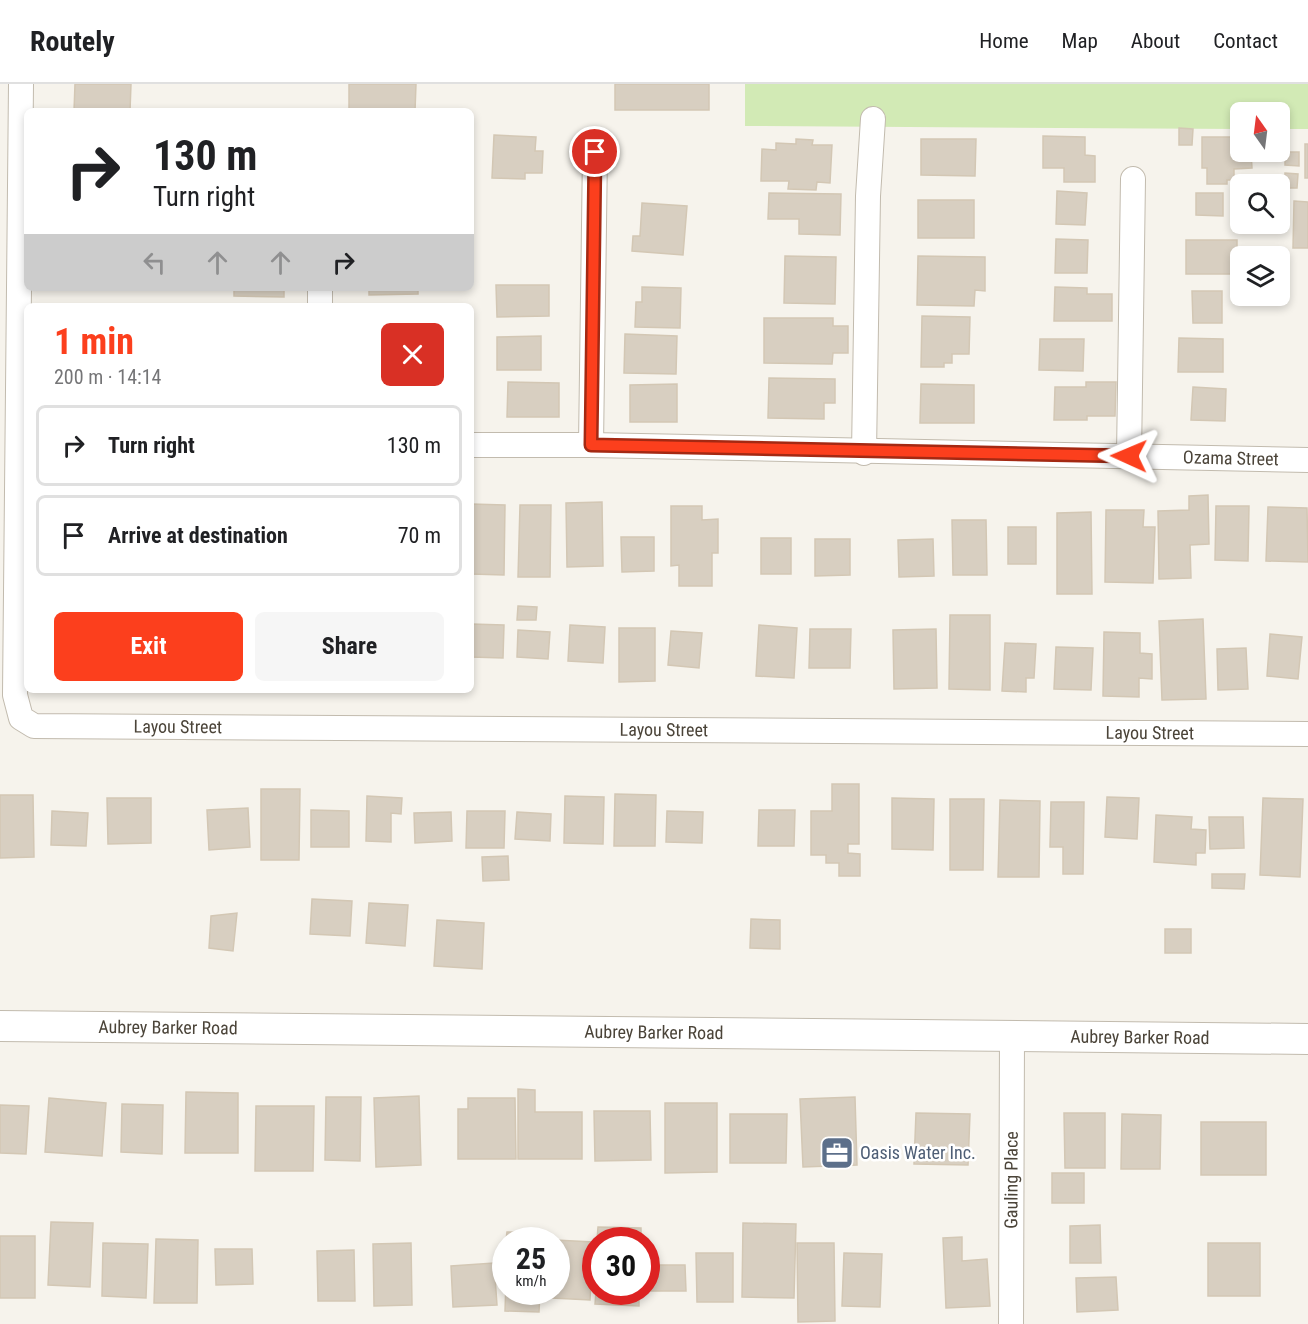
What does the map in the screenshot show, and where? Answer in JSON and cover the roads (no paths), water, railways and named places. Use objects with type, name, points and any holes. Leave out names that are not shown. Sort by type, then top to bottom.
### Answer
[{"type":"street","points":[[21,84],[9,151],[23,440]]},
{"type":"street","points":[[864,453],[868,196],[873,119]]},
{"type":"street","points":[[591,445],[595,152]]},
{"type":"street","points":[[1129,456],[1133,180]]},
{"type":"street","name":"Layou Street","points":[[23,440],[15,695],[21,718],[34,726],[1308,734]]},
{"type":"street","name":"Ozama Street","points":[[474,445],[591,445],[864,453],[1308,460]]},
{"type":"street","name":"Aubrey Barker Road","points":[[0,1026],[1308,1039]]},
{"type":"street","name":"Gauling Place","points":[[1011,1324],[1012,1036]]},
{"type":"place","name":"Oasis Water Inc.","points":[[837,1153]]}]
